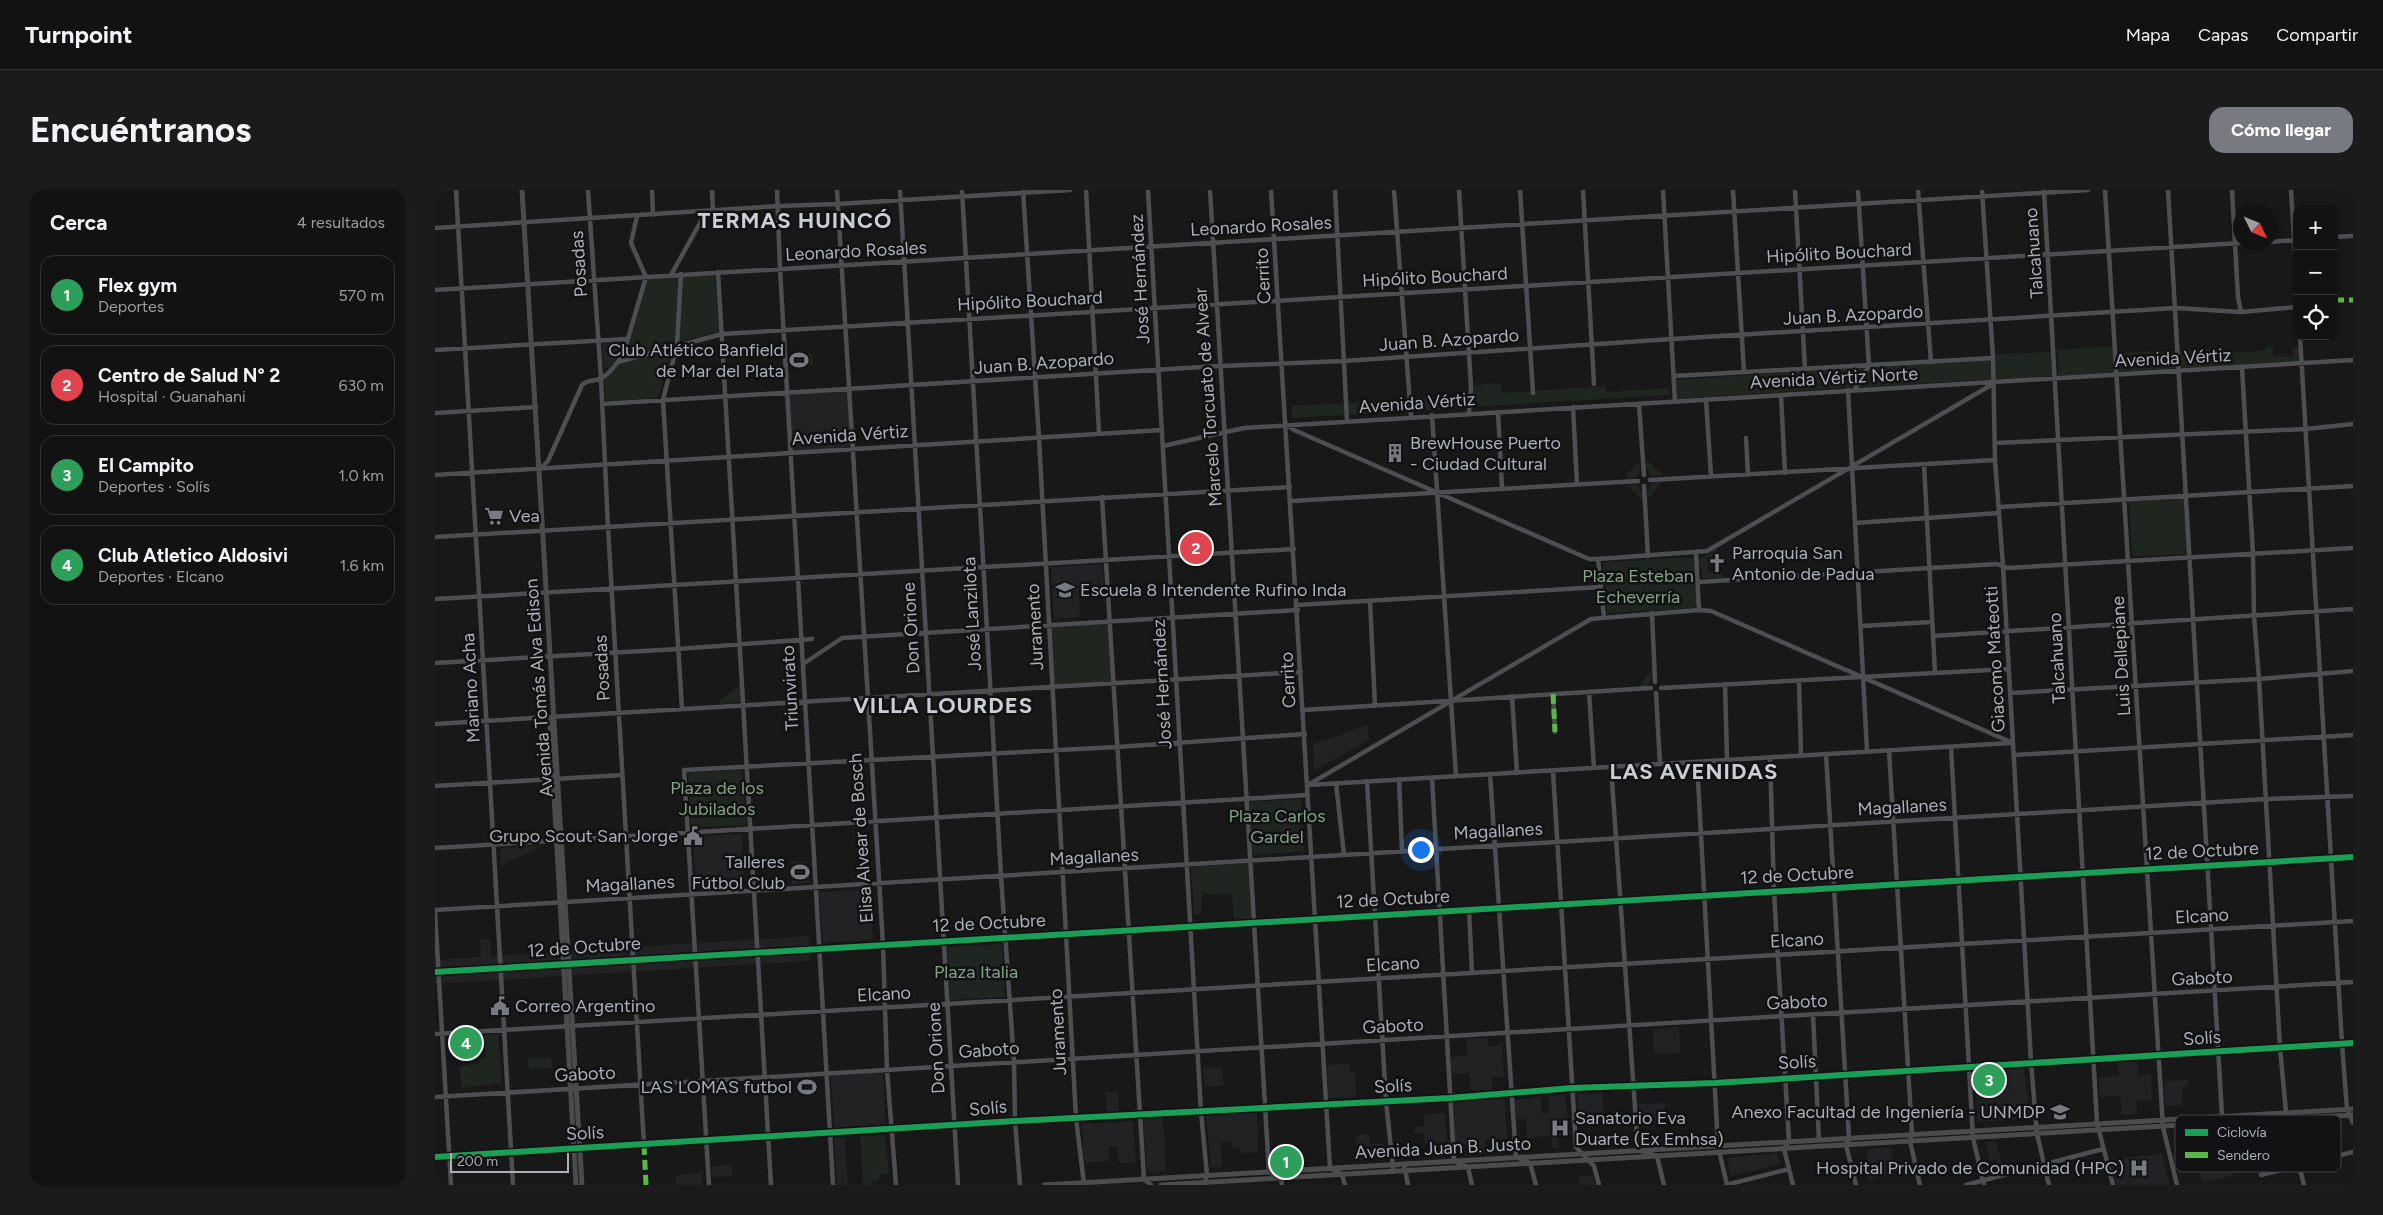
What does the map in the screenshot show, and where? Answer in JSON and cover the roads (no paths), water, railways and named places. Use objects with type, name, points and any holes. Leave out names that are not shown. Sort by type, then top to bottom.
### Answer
[{"type":"main road","name":"Avenida Tomás Alva Edison","points":[[523,190],[549,656],[553,717],[556,724],[556,778]]},
{"type":"main road","name":"Avenida Tomás Alva Edison","points":[[553,717],[550,724],[556,778],[574,1088],[582,1185]]},
{"type":"main road","name":"Avenida Juan B. Justo","points":[[2238,1115],[2350,1109]]},
{"type":"main road","name":"Avenida Juan B. Justo","points":[[1043,1185],[2175,1119]]},
{"type":"main road","name":"Avenida Juan B. Justo","points":[[1161,1185],[2175,1126]]},
{"type":"main road","name":"Avenida Tomás Alva Edison","points":[[576,1185],[578,1149]]},
{"type":"street","name":"Mariano Acha","points":[[456,190],[513,1185]]},
{"type":"street","name":"Posadas","points":[[588,190],[601,378],[611,589],[644,1145]]},
{"type":"street","points":[[652,190],[653,215]]},
{"type":"street","points":[[712,190],[713,211]]},
{"type":"street","name":"Triunvirato","points":[[777,190],[825,1073],[833,1185]]},
{"type":"street","name":"Elisa Alvear de Bosch","points":[[837,190],[870,760],[883,945],[887,1070],[896,1185]]},
{"type":"street","name":"Don Orione","points":[[899,190],[958,1185]]},
{"type":"street","name":"José Lanzilota","points":[[962,190],[1020,1185]]},
{"type":"street","points":[[435,228],[1070,190]]},
{"type":"street","points":[[1086,190],[1099,433]]},
{"type":"street","name":"José Hernández","points":[[1148,190],[1197,1051],[1207,1175]]},
{"type":"street","name":"Marcelo Torcuato de Alvear","points":[[1210,190],[1219,366],[1236,615],[1269,1172]]},
{"type":"street","name":"Cerrito","points":[[1271,190],[1281,363],[1287,425],[1330,1168]]},
{"type":"street","points":[[1335,190],[1347,421]]},
{"type":"street","points":[[1394,190],[1411,417]]},
{"type":"street","points":[[1459,190],[1471,387],[1469,413]]},
{"type":"street","points":[[1520,190],[1533,392]]},
{"type":"street","points":[[1583,190],[1594,384]]},
{"type":"street","points":[[1663,190],[1675,402]]},
{"type":"street","points":[[1733,190],[1744,372]]},
{"type":"street","points":[[1795,190],[1805,369]]},
{"type":"street","points":[[1855,389],[1869,366],[1858,190]]},
{"type":"street","points":[[1918,190],[1931,362]]},
{"type":"street","name":"Giacomo Mateotti","points":[[1982,190],[1993,358],[1995,460],[2007,631],[2031,1062],[2037,1134],[2049,1185]]},
{"type":"street","name":"Leonardo Rosales","points":[[435,290],[1523,225],[2044,191],[2088,190]]},
{"type":"street","name":"Luis Dellepiane","points":[[2105,190],[2118,375],[2162,1120],[2177,1185]]},
{"type":"street","points":[[2168,190],[2191,557],[2196,683],[2222,1115]]},
{"type":"street","points":[[2232,190],[2233,208]]},
{"type":"street","points":[[2291,190],[2293,210]]},
{"type":"street","name":"Talcahuano","points":[[2044,191],[2097,1124],[2113,1185]]},
{"type":"street","name":"Juramento","points":[[1023,192],[1039,438],[1076,1118],[1084,1184]]},
{"type":"street","points":[[671,275],[706,212]]},
{"type":"street","points":[[540,469],[548,461],[582,385],[588,381],[601,378],[618,362],[627,339],[646,276],[631,243],[637,216]]},
{"type":"street","points":[[2338,237],[2353,236]]},
{"type":"street","points":[[2278,241],[2293,240]]},
{"type":"street","name":"Hipólito Bouchard","points":[[618,362],[722,334],[784,329],[1465,289],[1588,284],[1668,277],[2233,244]]},
{"type":"street","points":[[2235,250],[2238,297],[2241,312]]},
{"type":"street","points":[[719,272],[744,705],[749,829],[771,1185]]},
{"type":"street","points":[[681,274],[677,345],[663,400],[682,709]]},
{"type":"street","name":"Juan B. Azopardo","points":[[602,404],[1219,366],[1344,361],[1592,346],[1672,338],[1742,336],[1928,325],[2175,308],[2241,312],[2293,307]]},
{"type":"street","points":[[435,350],[627,339]]},
{"type":"street","points":[[2300,340],[2342,1044],[2353,1123]]},
{"type":"street","points":[[1674,376],[1993,358]]},
{"type":"street","name":"Avenida Vértiz","points":[[1994,384],[2353,360]]},
{"type":"street","points":[[2242,368],[2253,554],[2254,616],[2263,740],[2276,987],[2286,1115]]},
{"type":"street","points":[[1287,425],[1294,430],[1589,559],[1598,560],[1696,554],[1707,551],[1994,384]]},
{"type":"street","name":"Avenida Vértiz Norte","points":[[1675,402],[1855,389],[1994,384]]},
{"type":"street","points":[[1848,390],[1867,751]]},
{"type":"street","points":[[1781,395],[1785,472]]},
{"type":"street","points":[[1706,400],[1711,476]]},
{"type":"street","name":"Avenida Vértiz","points":[[1163,446],[1224,431],[1287,425],[1675,402]]},
{"type":"street","points":[[1638,481],[1643,475],[1639,405]]},
{"type":"street","points":[[435,413],[536,407]]},
{"type":"street","points":[[1573,407],[1577,484]]},
{"type":"street","points":[[1498,412],[1502,488]]},
{"type":"street","points":[[1432,415],[1456,776]]},
{"type":"street","points":[[1995,444],[2306,429],[2353,424]]},
{"type":"street","name":"Avenida Vértiz","points":[[435,475],[1162,430]]},
{"type":"street","points":[[1746,438],[1749,474]]},
{"type":"street","points":[[1649,480],[1995,460]]},
{"type":"street","points":[[1924,464],[1935,673]]},
{"type":"street","points":[[1643,475],[1648,476],[1649,480]]},
{"type":"street","points":[[1644,486],[1648,484],[1649,480]]},
{"type":"street","points":[[1291,501],[1638,481],[1644,486],[1648,556]]},
{"type":"street","points":[[1999,507],[2125,498],[2249,493],[2353,486]]},
{"type":"street","points":[[435,537],[1290,487]]},
{"type":"street","points":[[1102,497],[1144,1179],[1151,1185]]},
{"type":"street","points":[[1855,523],[1999,513]]},
{"type":"street","points":[[435,599],[1232,554],[1294,548]]},
{"type":"street","points":[[1698,582],[1997,564],[2008,568],[2065,563],[2353,548]]},
{"type":"street","points":[[1696,554],[1699,610]]},
{"type":"street","points":[[1598,560],[1604,617]]},
{"type":"street","points":[[803,664],[839,639],[1236,615],[1370,602],[1601,587]]},
{"type":"street","points":[[1370,602],[1375,706]]},
{"type":"street","points":[[1933,636],[2353,609]]},
{"type":"street","points":[[1308,785],[1591,619],[1699,610],[1711,611],[2013,743]]},
{"type":"street","points":[[1651,613],[1655,682],[1651,688]]},
{"type":"street","points":[[1861,626],[1932,622]]},
{"type":"street","points":[[435,662],[678,649],[812,639]]},
{"type":"street","points":[[1656,693],[1661,688],[2009,669]]},
{"type":"street","points":[[435,724],[1301,672]]},
{"type":"street","points":[[2010,693],[2353,672]]},
{"type":"street","points":[[1799,681],[1801,755]]},
{"type":"street","points":[[1655,682],[1659,683],[1661,688]]},
{"type":"street","points":[[1725,684],[1727,759]]},
{"type":"street","points":[[1303,710],[1651,688],[1656,693],[1660,764]]},
{"type":"street","points":[[1589,692],[1594,768]]},
{"type":"street","points":[[1553,694],[1555,732]]},
{"type":"street","points":[[1513,696],[1517,773]]},
{"type":"street","points":[[709,1185],[684,770],[1117,747],[1305,734]]},
{"type":"street","points":[[2014,754],[2353,734]]},
{"type":"street","points":[[1308,785],[2013,743]]},
{"type":"street","points":[[1951,747],[1973,1138],[1984,1183]]},
{"type":"street","points":[[1889,750],[1903,1009],[1912,1134],[1910,1141],[1920,1185]]},
{"type":"street","points":[[1826,754],[1847,1074],[1849,1138],[1846,1145],[1856,1185]]},
{"type":"street","points":[[1770,757],[1774,892],[1789,1142],[1784,1149],[1793,1185]]},
{"type":"street","points":[[1697,762],[1719,1152],[1727,1185],[1789,1169]]},
{"type":"street","points":[[1611,767],[1637,1144],[1638,1150],[1657,1156],[1664,1185]]},
{"type":"street","points":[[1553,770],[1576,1147],[1594,1166],[1599,1185]]},
{"type":"street","points":[[1490,774],[1510,1092],[1516,1157],[1530,1164],[1536,1185]]},
{"type":"street","points":[[435,786],[622,775]]},
{"type":"street","points":[[1432,778],[1454,1161],[1468,1167],[1472,1185]]},
{"type":"street","points":[[1399,779],[1402,851]]},
{"type":"street","points":[[1367,781],[1386,1101],[1393,1172]]},
{"type":"street","points":[[1336,783],[1344,855]]},
{"type":"street","points":[[435,848],[1308,795]]},
{"type":"street","name":"Magallanes","points":[[435,911],[497,905],[1701,834],[2203,802],[2353,796]]},
{"type":"street","name":"12 de Octubre","points":[[437,972],[2353,857]]},
{"type":"street","points":[[1469,910],[1472,973]]},
{"type":"street","points":[[435,911],[437,972],[451,1185]]},
{"type":"street","name":"Elcano","points":[[435,1034],[2353,921]]},
{"type":"street","name":"Gaboto","points":[[435,1097],[2353,982]]},
{"type":"street","points":[[1813,1014],[1819,1140]]},
{"type":"street","name":"Solís","points":[[435,1157],[830,1134],[1015,1121],[1450,1098],[1572,1088],[1715,1083],[1908,1071],[1969,1065],[2093,1060],[2353,1043]]},
{"type":"street","points":[[1966,1185],[1984,1183],[2044,1164],[2103,1149]]},
{"type":"street","points":[[1404,1164],[1409,1185]]},
{"type":"street","points":[[1330,1168],[1342,1174],[1345,1185]]},
{"type":"street","points":[[1269,1172],[1281,1178],[1282,1185]]},
{"type":"street","points":[[2261,1175],[2274,1172]]},
{"type":"street","points":[[2301,1172],[2304,1185]]},
{"type":"street","points":[[1204,1184],[1207,1175],[1216,1183]]},
{"type":"place","name":"Club Atlético Banfield de Mar del Plata","points":[[799,360]]},
{"type":"place","name":"BrewHouse Puerto - Ciudad Cultural","points":[[1395,453]]},
{"type":"place","name":"Vea","points":[[494,516]]},
{"type":"place","name":"Centro de Salud N° 2","points":[[1196,548]]},
{"type":"place","name":"Parroquia San Antonio de Padua","points":[[1717,563]]},
{"type":"place","name":"Escuela 8 Intendente Rufino Inda","points":[[1065,590]]},
{"type":"place","name":"Grupo Scout San Jorge","points":[[693,836]]},
{"type":"place","name":"Talleres Fútbol Club","points":[[800,872]]},
{"type":"place","name":"Correo Argentino","points":[[500,1006]]},
{"type":"place","name":"Club Atletico Aldosivi","points":[[466,1043]]},
{"type":"place","name":"El Campito","points":[[1989,1080]]},
{"type":"place","name":"LAS LOMAS futbol","points":[[807,1087]]},
{"type":"place","name":"Anexo Facultad de Ingeniería - UNMDP","points":[[2060,1112]]},
{"type":"place","name":"Sanatorio Eva Duarte (Ex Emhsa)","points":[[1560,1128]]},
{"type":"place","name":"Flex gym","points":[[1286,1162]]},
{"type":"place","name":"Hospital Privado de Comunidad (HPC)","points":[[2139,1168]]},
{"type":"district","name":"TERMAS HUINCÓ","points":[[795,220]]},
{"type":"district","name":"VILLA LOURDES","points":[[943,705]]},
{"type":"district","name":"LAS AVENIDAS","points":[[1694,771]]},
{"type":"park label","name":"Plaza Esteban Echeverría","points":[[1638,586]]},
{"type":"park label","name":"Plaza de los Jubilados","points":[[717,798]]},
{"type":"park label","name":"Plaza Carlos Gardel","points":[[1277,826]]},
{"type":"park label","name":"Plaza Italia","points":[[976,972]]}]
